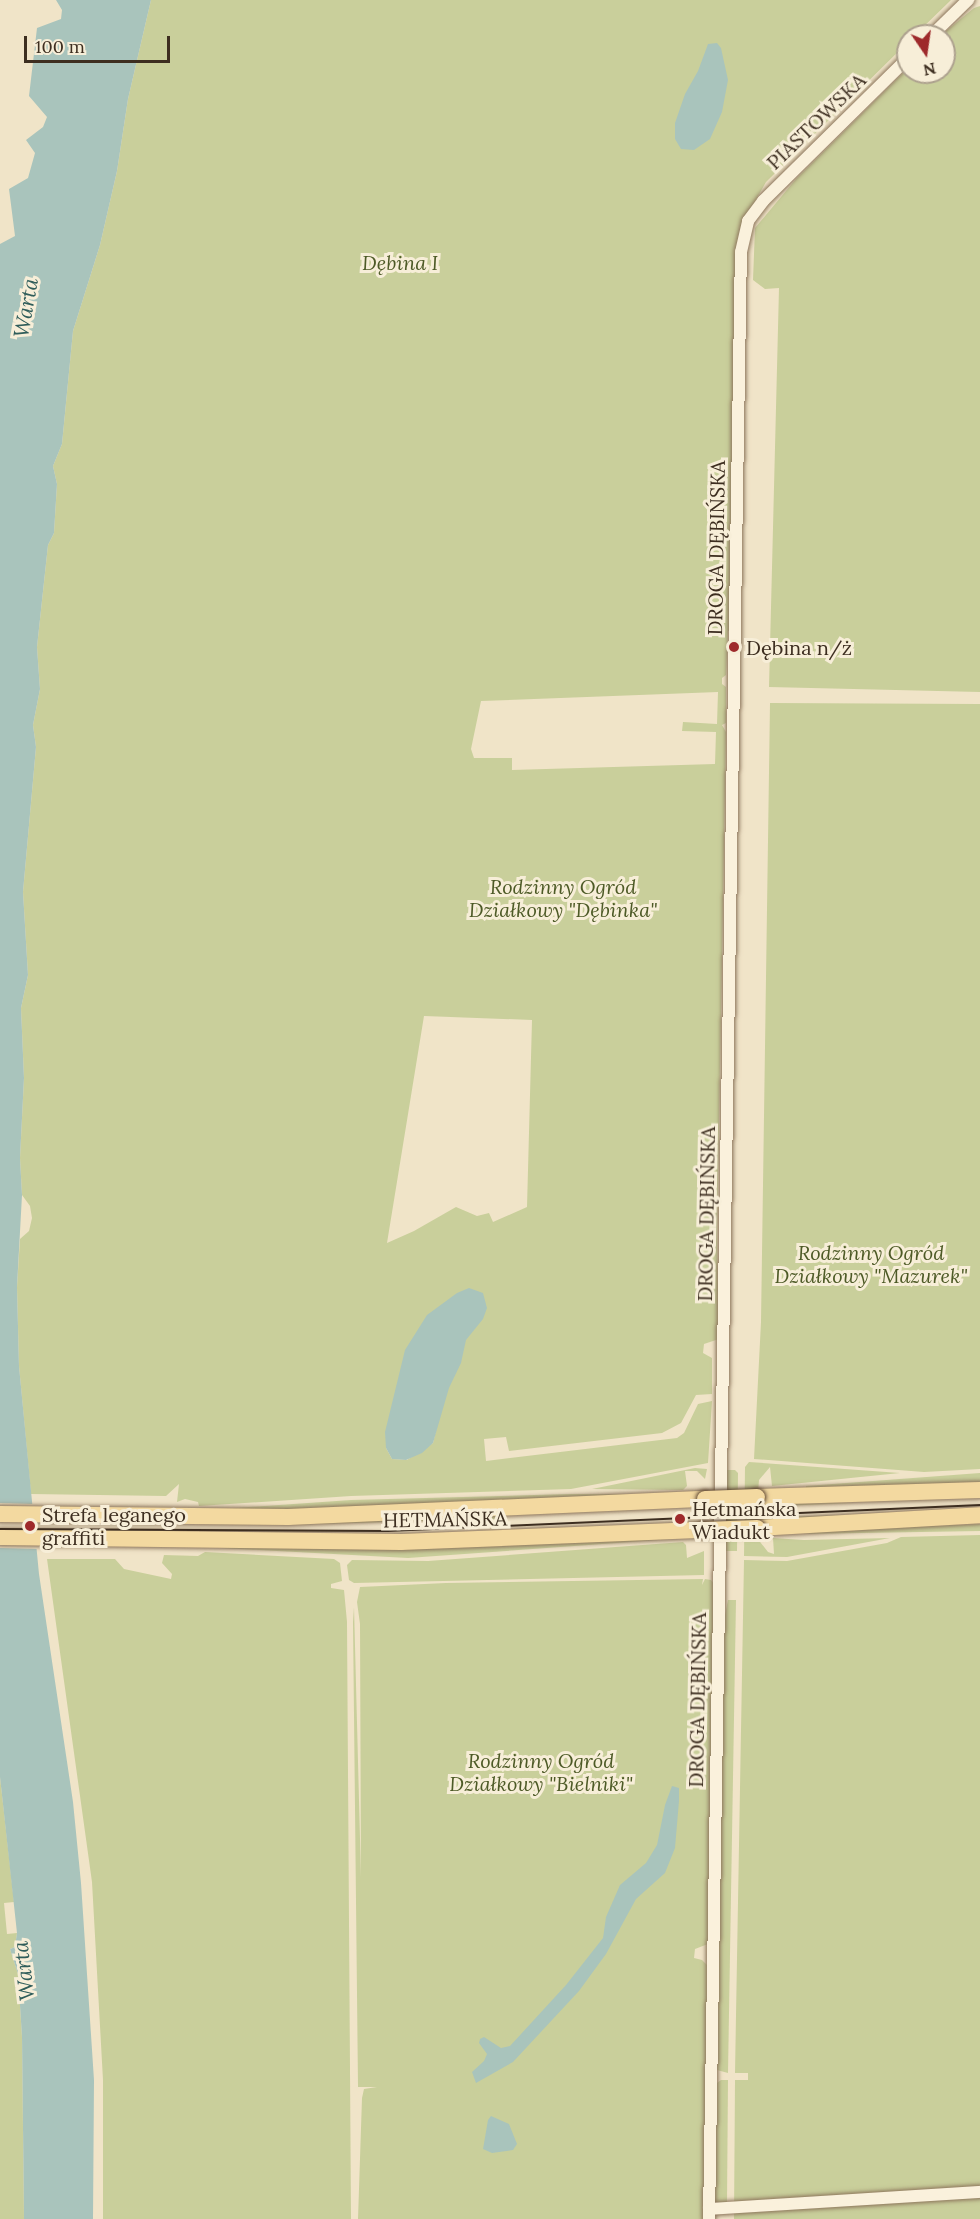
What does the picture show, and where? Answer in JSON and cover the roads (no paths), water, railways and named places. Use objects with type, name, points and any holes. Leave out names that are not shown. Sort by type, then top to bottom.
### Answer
[{"type":"main road","name":"HETMAŃSKA","points":[[0,1514],[186,1517],[343,1515],[978,1490]]},
{"type":"main road","name":"HETMAŃSKA","points":[[0,1537],[401,1542],[980,1517]]},
{"type":"street","points":[[943,24],[968,0]]},
{"type":"street","name":"PIASTOWSKA","points":[[753,212],[896,70]]},
{"type":"street","name":"DROGA DĘBIŃSKA","points":[[709,2214],[741,252],[745,229],[753,212]]},
{"type":"street","points":[[709,2214],[980,2192]]},
{"type":"water","name":"Warta","points":[[56,0],[151,0],[128,99],[117,171],[100,245],[73,331],[62,444],[53,466],[57,484],[54,533],[48,545],[37,647],[40,689],[33,725],[36,747],[23,892],[28,975],[21,1008],[24,1078],[20,1158],[22,1195],[17,1287],[19,1366],[39,1574],[73,1802],[81,1883],[94,2080],[93,2219],[24,2219],[22,2037],[18,1974],[10,1949],[15,1947],[17,1933],[0,1777],[0,244],[15,236],[9,189],[28,178],[35,153],[26,140],[43,127],[47,117],[29,96],[37,28],[61,19],[62,10]]},
{"type":"water","points":[[717,43],[721,48],[728,80],[722,112],[710,139],[694,150],[681,149],[675,139],[675,123],[685,94],[698,71],[708,44]]},
{"type":"water","points":[[469,1288],[483,1293],[487,1308],[483,1319],[466,1340],[461,1363],[449,1388],[433,1443],[422,1453],[406,1460],[392,1459],[386,1448],[385,1432],[405,1350],[427,1315],[457,1293]]},
{"type":"water","points":[[672,1786],[679,1788],[679,1801],[675,1848],[665,1873],[636,1899],[606,1954],[579,1991],[513,2062],[476,2083],[472,2072],[484,2061],[487,2054],[479,2043],[480,2039],[484,2037],[501,2048],[510,2046],[566,1985],[603,1938],[606,1917],[620,1885],[646,1863],[657,1845],[665,1805]]},
{"type":"water","points":[[491,2116],[509,2124],[517,2144],[513,2150],[492,2153],[483,2149],[488,2120]]},
{"type":"tram line","points":[[0,1529],[388,1531],[980,1505]]},
{"type":"place","name":"Dębina n/ż","points":[[734,647]]},
{"type":"place","name":"Hetmańska Wiadukt","points":[[680,1519]]},
{"type":"place","name":"Strefa leganego graffiti","points":[[30,1526]]},
{"type":"park label","name":"Dębina I","points":[[400,262]]},
{"type":"park label","name":"Rodzinny Ogród Działkowy \"Dębinka\"","points":[[563,898]]},
{"type":"park label","name":"Rodzinny Ogród Działkowy \"Mazurek\"","points":[[871,1264]]},
{"type":"park label","name":"Rodzinny Ogród Działkowy \"Bielniki\"","points":[[541,1772]]}]
